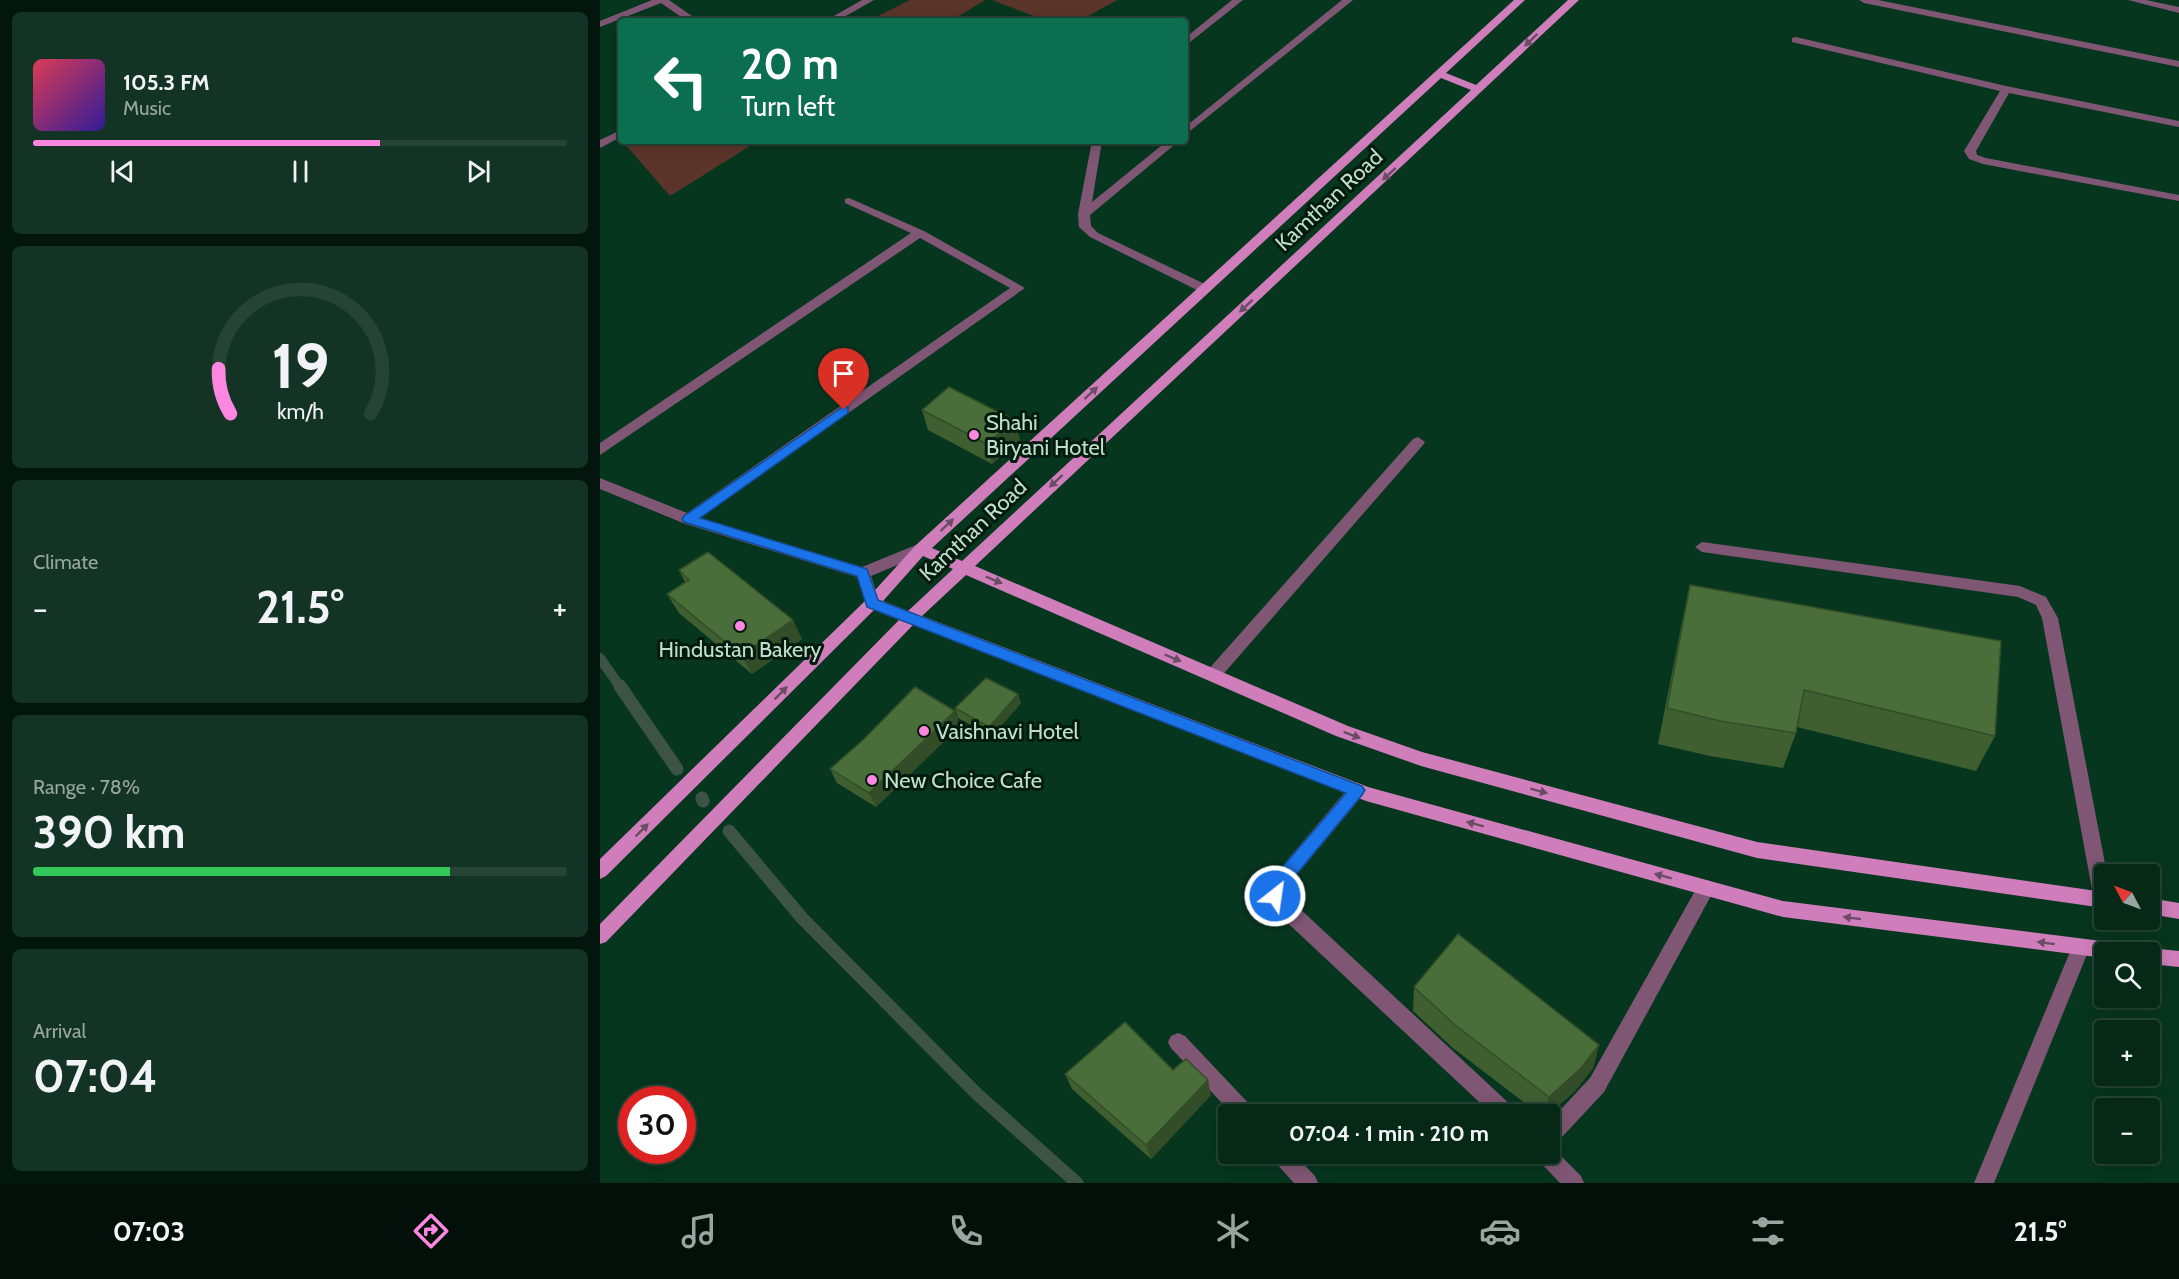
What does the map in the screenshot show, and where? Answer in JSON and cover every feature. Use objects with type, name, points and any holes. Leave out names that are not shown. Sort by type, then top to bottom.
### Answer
[{"type":"main road","name":"Kamthan Road","points":[[600,871],[872,603],[921,549],[1520,0]]},
{"type":"main road","name":"Kamthan Road","points":[[600,936],[911,617],[963,567],[1574,0]]},
{"type":"main road","points":[[1438,74],[1479,90]]},
{"type":"main road","points":[[921,549],[1382,746],[1758,850],[2094,899]]},
{"type":"main road","points":[[872,603],[1357,790],[1783,909],[2094,948]]},
{"type":"main road","points":[[2160,907],[2179,910]]},
{"type":"main road","points":[[2160,957],[2179,959]]},
{"type":"street","points":[[600,24],[661,0],[689,18]]},
{"type":"street","points":[[836,18],[869,0]]},
{"type":"street","points":[[1188,41],[1238,0]]},
{"type":"street","points":[[1188,130],[1348,0]]},
{"type":"street","points":[[1864,0],[2179,64]]},
{"type":"street","points":[[1927,12],[1932,0]]},
{"type":"street","points":[[2133,0],[2179,10]]},
{"type":"street","points":[[1796,40],[2006,89],[2179,124]]},
{"type":"street","points":[[2006,89],[1970,151],[1973,157],[1983,161],[2179,198]]},
{"type":"street","points":[[600,145],[618,135]]},
{"type":"street","points":[[1096,144],[1083,214],[1085,227],[1094,235],[1205,289]]},
{"type":"street","points":[[1083,214],[1170,144]]},
{"type":"street","points":[[688,519],[1019,288],[920,233],[849,201]]},
{"type":"street","points":[[600,450],[920,233]]},
{"type":"street","points":[[1213,675],[1418,442]]},
{"type":"street","points":[[600,483],[688,519],[863,573],[921,549]]},
{"type":"street","points":[[1702,547],[2020,592],[2041,601],[2050,618],[2097,864]]},
{"type":"street","points":[[863,573],[872,603]]},
{"type":"street","points":[[1357,790],[1279,883],[1275,896],[1284,908],[1495,1104]]},
{"type":"street","points":[[1560,1125],[1598,1085],[1706,888]]},
{"type":"street","points":[[1984,1183],[2081,947]]},
{"type":"street","points":[[1178,1042],[1236,1104]]},
{"type":"street","points":[[1290,1164],[1308,1183]]},
{"type":"street","points":[[1556,1164],[1575,1183]]},
{"type":"shaded area","points":[[910,0],[985,0],[956,18],[874,18]]},
{"type":"shaded area","points":[[992,0],[1117,0],[1084,18],[1039,18]]},
{"type":"shaded area","points":[[625,144],[753,144],[670,196]]},
{"type":"building","points":[[949,387],[1014,420],[987,444],[922,410]]},
{"type":"building","name":"Hindustan Bakery","points":[[708,552],[793,620],[741,655],[667,594],[689,580],[679,570]]},
{"type":"building","points":[[1690,585],[2001,641],[1995,736],[1804,690],[1796,733],[1720,721],[1667,708]]},
{"type":"building","points":[[986,678],[1018,694],[989,727],[955,708]]},
{"type":"building","points":[[915,687],[955,711],[869,793],[830,769],[864,739]]},
{"type":"building","points":[[1458,934],[1599,1045],[1581,1068],[1549,1097],[1455,1025],[1414,987]]},
{"type":"building","points":[[1125,1022],[1173,1070],[1186,1059],[1208,1080],[1146,1145],[1065,1074]]},
{"type":"waterway","points":[[600,658],[621,688]]},
{"type":"waterway","points":[[620,686],[677,769]]},
{"type":"waterway","points":[[729,831],[802,918],[977,1094],[1077,1183]]},
{"type":"place","name":"Shahi Biryani Hotel","points":[[974,435]]},
{"type":"place","name":"Hindustan Bakery","points":[[740,626]]},
{"type":"place","name":"Vaishnavi Hotel","points":[[924,731]]},
{"type":"place","name":"New Choice Cafe","points":[[872,780]]},
{"type":"route","points":[[844,410],[688,519],[863,573],[872,603],[1357,790],[1279,883],[1275,896]]}]
